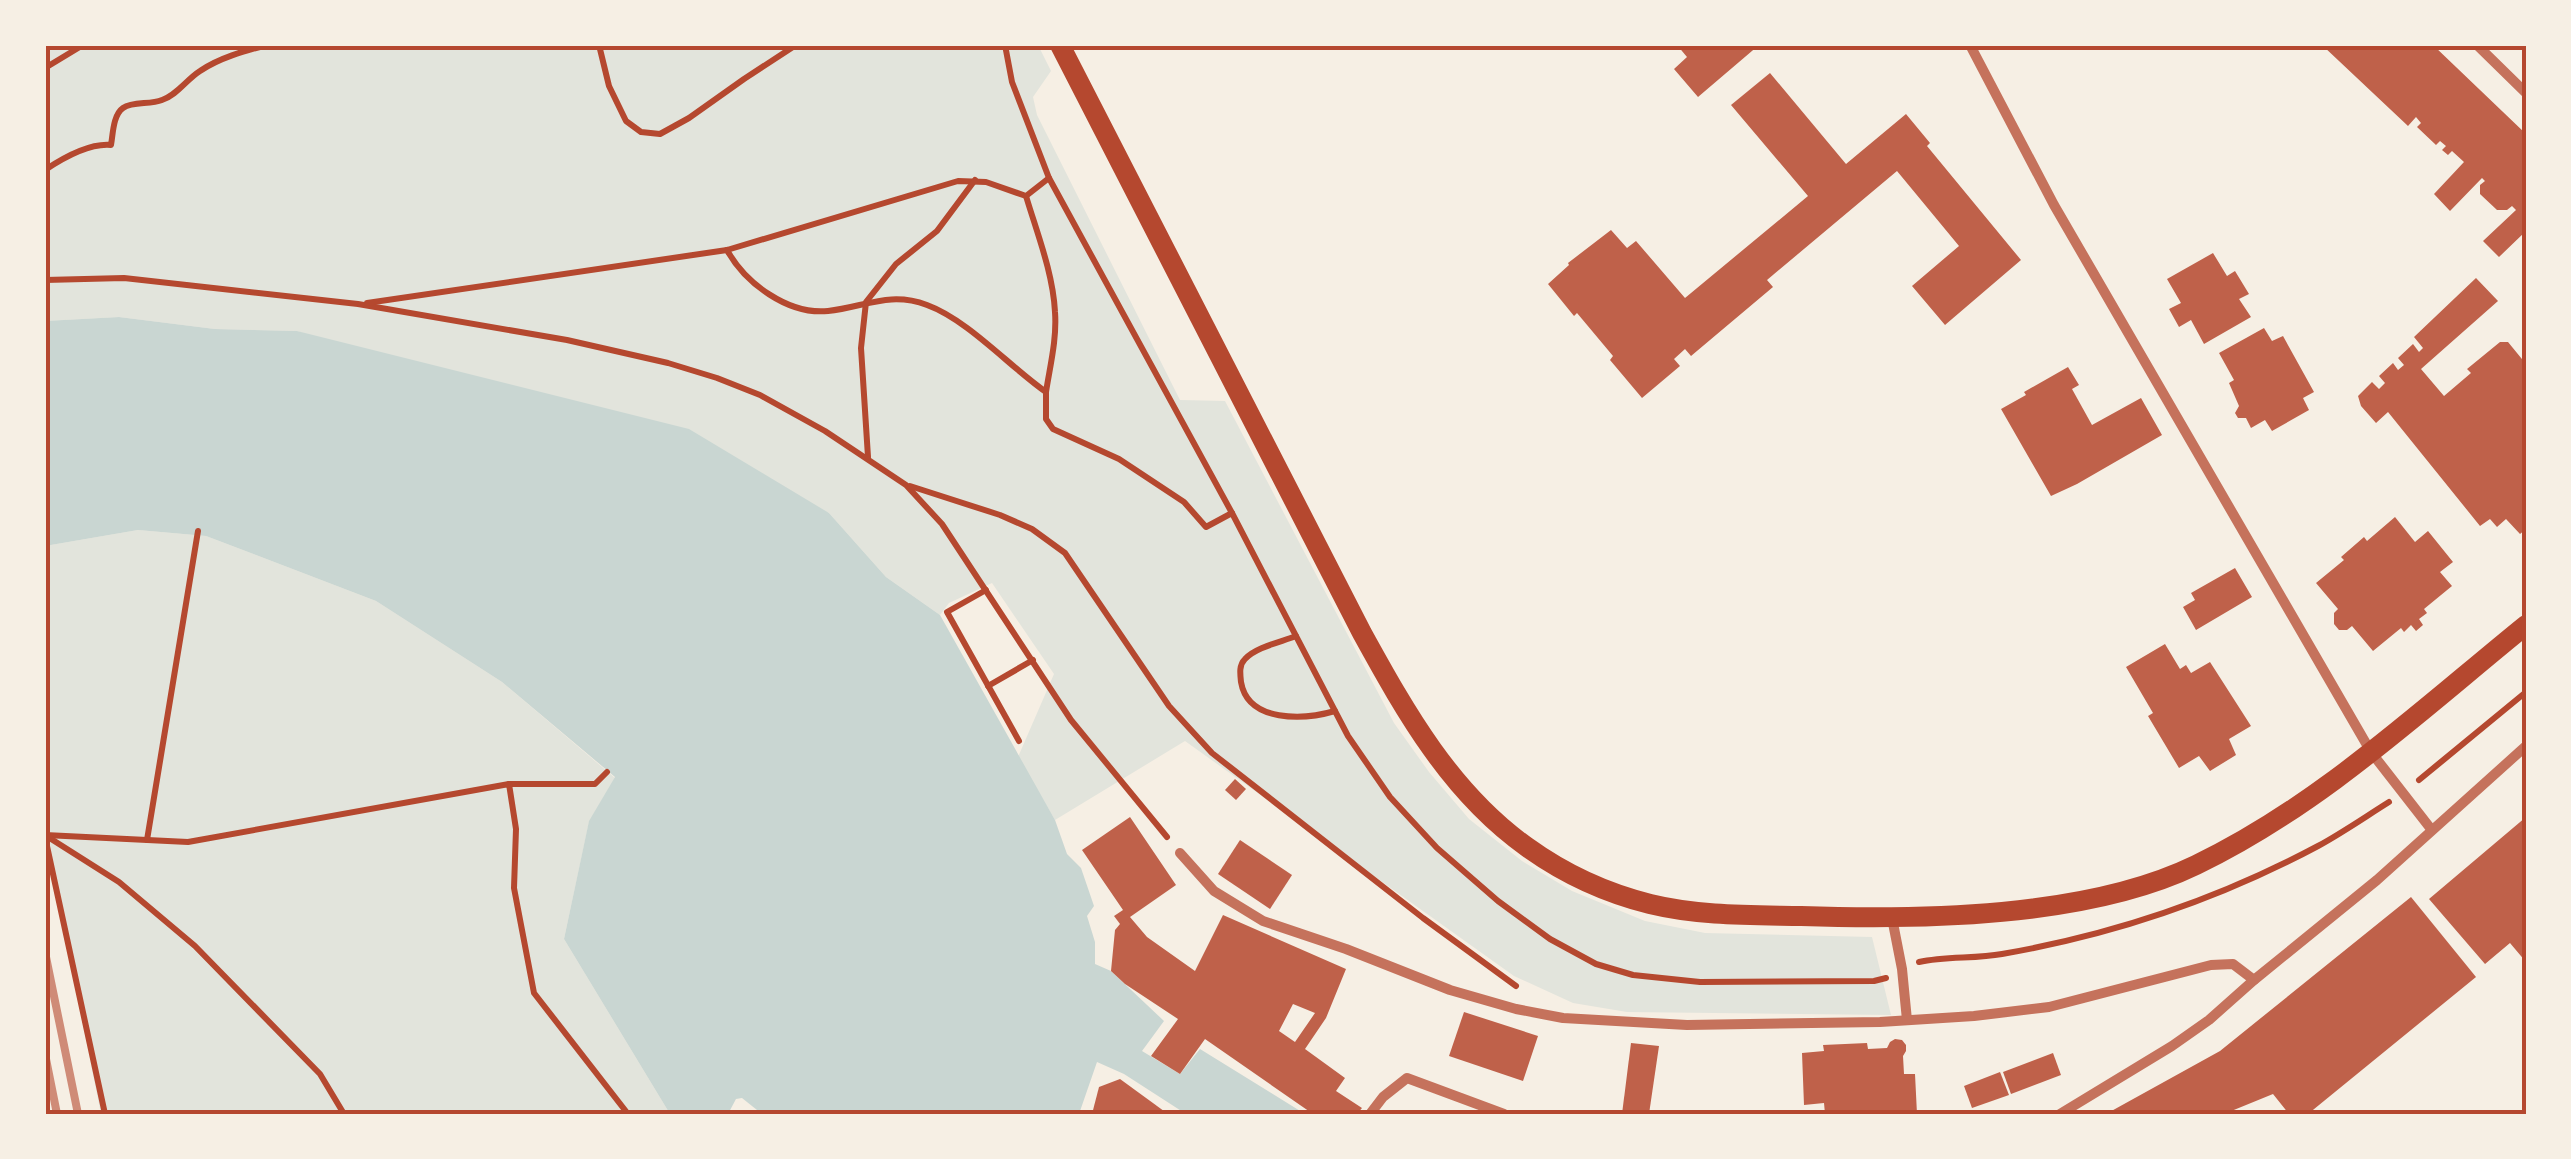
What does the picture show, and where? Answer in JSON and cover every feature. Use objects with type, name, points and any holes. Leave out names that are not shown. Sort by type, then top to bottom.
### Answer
[{"type":"main road","points":[[1060,45],[1378,662],[1420,734],[1473,800],[1508,833],[1546,860],[1593,884],[1646,903],[1734,915],[1892,917],[2003,910],[2125,891],[2198,864],[2320,790],[2526,624]]},
{"type":"street","points":[[1970,45],[2054,204],[2370,752],[2432,830]]},
{"type":"street","points":[[2477,45],[2526,93]]},
{"type":"street","points":[[2060,1114],[2208,1020],[2377,880],[2526,746]]},
{"type":"street","points":[[1180,852],[1214,891],[1263,921],[1450,990],[1516,1010],[1563,1018],[1687,1025],[1907,1020],[2049,1007],[2211,965],[2233,964],[2254,980]]},
{"type":"street","points":[[1892,917],[1907,1020]]},
{"type":"street","points":[[1370,1114],[1383,1097],[1407,1078],[1504,1114]]},
{"type":"path","points":[[45,68],[83,45]]},
{"type":"path","points":[[45,170],[87,148],[111,145],[116,114],[121,108],[166,99],[211,64],[267,45]]},
{"type":"path","points":[[599,45],[609,86],[626,121],[641,132],[660,134],[796,45]]},
{"type":"path","points":[[1005,45],[1012,82],[1049,178],[1026,196]]},
{"type":"path","points":[[868,458],[861,348],[866,302],[896,264],[937,232],[975,180]]},
{"type":"path","points":[[358,304],[727,250],[958,182],[986,182],[1026,196]]},
{"type":"path","points":[[1026,196],[1048,270],[1055,312],[1046,418],[1054,429],[1120,459],[1184,502],[1206,527],[1232,513]]},
{"type":"path","points":[[727,250],[735,266],[767,294],[811,312],[907,298],[932,307],[964,327],[1046,392]]},
{"type":"path","points":[[45,280],[124,278],[358,304],[566,340],[684,368],[760,395],[825,430],[906,484],[942,524],[1071,720],[1180,852]]},
{"type":"path","points":[[906,484],[1000,515],[1032,529],[1064,553],[1168,706],[1212,753],[1423,918],[1563,1018]]},
{"type":"path","points":[[147,840],[198,531]]},
{"type":"path","points":[[986,590],[947,612],[1019,741]]},
{"type":"path","points":[[1296,636],[1246,657],[1240,674],[1246,698],[1254,707],[1269,713],[1304,716],[1335,711]]},
{"type":"path","points":[[988,686],[1033,660]]},
{"type":"path","points":[[45,836],[188,842],[509,784],[595,784],[607,772]]},
{"type":"path","points":[[509,784],[516,829],[514,888],[534,993],[628,1114]]},
{"type":"path","points":[[45,836],[105,1114]]},
{"type":"path","points":[[45,836],[119,882],[195,946],[320,1074],[344,1114]]},
{"type":"shaded area","points":[[45,45],[1038,45],[1051,71],[1033,97],[1037,115],[1180,400],[1225,401],[1394,723],[1469,819],[1522,861],[1572,891],[1645,921],[1705,933],[1872,937],[1891,1015],[1627,1012],[1573,1003],[1514,976],[1185,741],[1055,820],[1018,757],[1054,674],[992,583],[949,603],[940,615],[886,577],[829,513],[297,331],[215,329],[119,317],[45,321]]},
{"type":"shaded area","points":[[119,317],[215,329],[297,331],[689,429],[829,513],[886,577],[940,615],[1055,820],[1067,854],[1081,868],[1094,906],[1087,916],[1095,942],[1095,964],[1111,971],[1164,1021],[1142,1051],[1180,1074],[1200,1049],[1305,1114],[1186,1114],[1124,1074],[1097,1062],[1079,1114],[762,1114],[742,1098],[736,1099],[728,1114],[670,1114],[564,939],[589,821],[615,777],[502,682],[376,601],[206,536],[138,530],[45,546],[45,321]]},
{"type":"shaded area","points":[[138,530],[206,536],[376,601],[502,682],[615,778],[589,822],[564,939],[670,1114],[101,1114],[45,836],[45,546]]},
{"type":"building","points":[[1677,45],[1759,45],[1698,97],[1674,69],[1687,57]]},
{"type":"building","points":[[2322,45],[2433,45],[2526,134],[2526,231],[2499,257],[2483,241],[2516,210],[2512,206],[2497,210],[2480,194],[2480,185],[2485,181],[2482,178],[2450,211],[2434,194],[2464,162],[2452,151],[2448,155],[2442,150],[2446,146],[2440,141],[2436,145],[2417,127],[2421,123],[2416,117],[2408,126]]},
{"type":"building","points":[[1770,73],[1846,164],[1906,114],[1930,143],[1927,146],[2021,260],[1945,325],[1912,286],[1959,246],[1897,171],[1767,280],[1773,287],[1691,356],[1685,349],[1674,359],[1680,366],[1642,398],[1610,360],[1613,356],[1548,284],[1611,230],[1627,248],[1636,241],[1685,298],[1808,196],[1731,105]]},
{"type":"building","points":[[2213,253],[2227,276],[2235,271],[2249,294],[2239,299],[2251,317],[2204,344],[2191,320],[2179,327],[2169,309],[2181,303],[2167,279]]},
{"type":"building","points":[[2476,278],[2498,301],[2421,369],[2444,396],[2471,373],[2467,369],[2500,342],[2508,342],[2526,364],[2526,529],[2520,534],[2506,519],[2497,527],[2490,519],[2480,526],[2388,412],[2376,423],[2361,406],[2358,396],[2372,382],[2379,389],[2385,383],[2379,376],[2393,363],[2398,370],[2404,365],[2398,358],[2413,344],[2419,352],[2423,348],[2414,337]]},
{"type":"building","points":[[2264,328],[2272,341],[2283,336],[2314,392],[2303,398],[2309,410],[2272,431],[2265,420],[2251,428],[2246,418],[2238,418],[2235,413],[2239,406],[2229,383],[2234,380],[2219,353]]},
{"type":"building","points":[[2068,367],[2079,385],[2072,389],[2092,425],[2141,398],[2162,435],[2051,496],[2001,409]]},
{"type":"building","points":[[2395,517],[2415,542],[2428,531],[2453,562],[2440,572],[2452,586],[2424,609],[2427,613],[2419,619],[2423,625],[2416,631],[2411,625],[2404,632],[2401,628],[2373,651],[2352,626],[2339,630],[2334,624],[2338,609],[2316,583],[2364,537],[2367,541]]},
{"type":"building","points":[[2235,568],[2252,597],[2196,630],[2183,607],[2195,600],[2191,593]]},
{"type":"building","points":[[2165,644],[2180,669],[2186,665],[2191,673],[2210,662],[2251,726],[2229,739],[2236,755],[2210,771],[2199,756],[2179,768],[2148,716],[2153,713],[2126,667]]},
{"type":"building","points":[[1235,779],[1246,789],[1236,800],[1225,790]]},
{"type":"building","points":[[1130,817],[1176,885],[1130,917],[1147,937],[1195,971],[1223,915],[1346,969],[1326,1018],[1305,1049],[1345,1078],[1336,1091],[1362,1108],[1357,1114],[1313,1114],[1205,1039],[1180,1074],[1151,1056],[1178,1019],[1111,971],[1115,930],[1120,924],[1114,916],[1123,910],[1082,850]],"holes":[[[1293,1004],[1315,1013],[1295,1042],[1279,1031]]]},
{"type":"building","points":[[2526,817],[2526,962],[2510,943],[2485,964],[2429,899]]},
{"type":"building","points":[[1240,840],[1292,875],[1270,909],[1218,874]]},
{"type":"building","points":[[2411,897],[2476,977],[2308,1114],[2289,1114],[2273,1094],[2224,1114],[2106,1114],[2220,1051]]},
{"type":"building","points":[[1464,1012],[1538,1036],[1523,1081],[1449,1056]]},
{"type":"building","points":[[1895,1039],[1906,1045],[1904,1074],[1915,1074],[1917,1114],[1825,1114],[1824,1103],[1804,1105],[1802,1053],[1824,1051],[1823,1045],[1867,1043],[1868,1049],[1887,1048]]},
{"type":"building","points":[[1631,1043],[1659,1046],[1649,1114],[1622,1114]]},
{"type":"building","points":[[2053,1053],[2061,1075],[2011,1094],[2003,1072]]},
{"type":"building","points":[[2000,1072],[2009,1095],[1972,1108],[1964,1086]]},
{"type":"building","points":[[1120,1079],[1168,1114],[1092,1114],[1099,1087]]},
{"type":"railway","points":[[45,952],[78,1114]]},
{"type":"railway","points":[[45,1054],[57,1114]]}]
